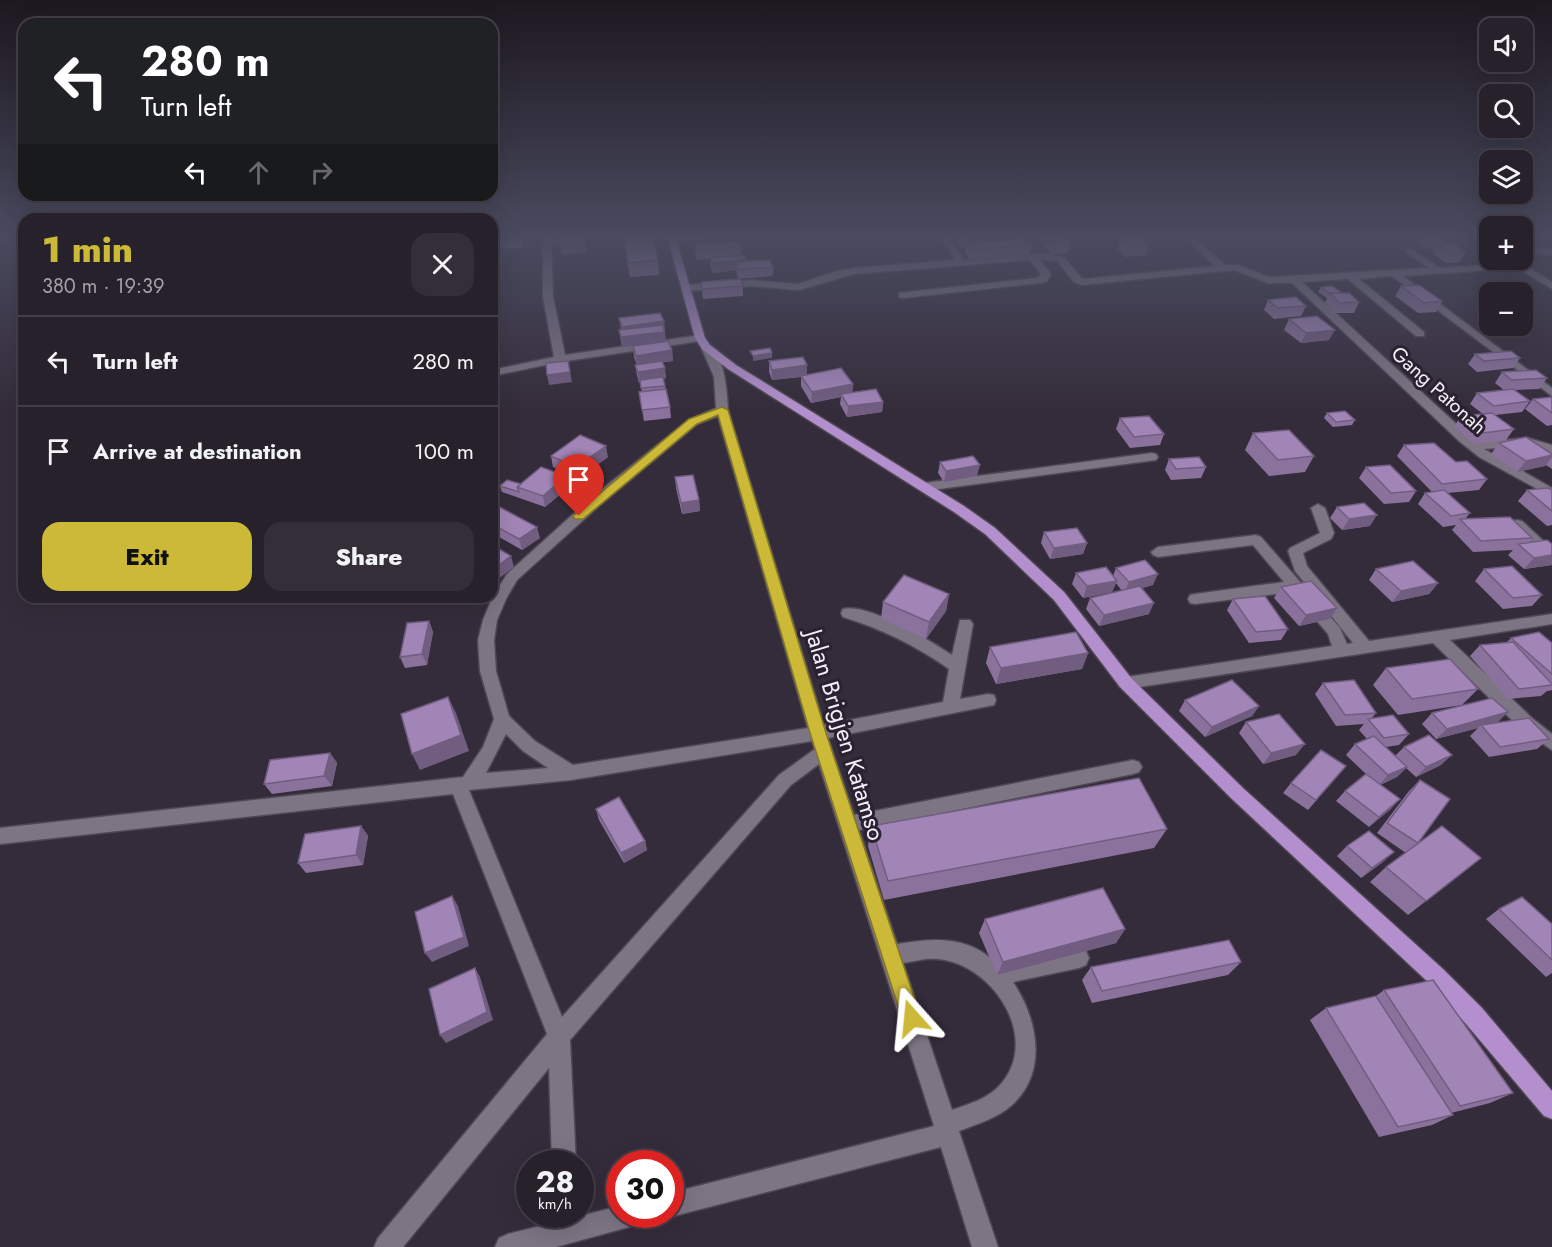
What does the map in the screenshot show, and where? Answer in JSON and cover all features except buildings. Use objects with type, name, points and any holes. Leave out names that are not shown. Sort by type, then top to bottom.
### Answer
[{"type":"main road","name":"Jalan Brigjen Katamso","points":[[689,294],[703,343]]},
{"type":"main road","points":[[703,343],[732,367],[990,531],[1024,561],[1059,596],[1126,683],[1238,794],[1436,976],[1474,1016],[1552,1108]]},
{"type":"street","points":[[548,294],[560,359]]},
{"type":"street","points":[[902,295],[910,294]]},
{"type":"street","name":"Gang Patonah","points":[[1309,294],[1474,446],[1552,493]]},
{"type":"street","points":[[1372,294],[1420,334]]},
{"type":"street","points":[[1422,294],[1552,393]]},
{"type":"street","points":[[498,372],[560,359],[703,343]]},
{"type":"street","name":"Jalan Brigjen Katamso","points":[[703,343],[716,360],[722,378],[722,410],[821,742],[985,1247]]},
{"type":"street","points":[[498,601],[512,577],[596,501],[693,422],[722,410]]},
{"type":"street","points":[[1474,446],[1528,442],[1552,449]]},
{"type":"street","points":[[924,488],[1152,457]]},
{"type":"street","points":[[1318,508],[1327,532],[1326,536],[1295,551],[1297,562],[1366,648]]},
{"type":"street","points":[[1509,517],[1552,557]]},
{"type":"street","points":[[1158,552],[1256,540],[1335,632],[1342,651]]},
{"type":"street","points":[[1195,599],[1294,586]]},
{"type":"street","points":[[497,603],[490,620],[486,640],[488,671],[502,719],[529,746],[571,773]]},
{"type":"street","points":[[874,619],[886,604]]},
{"type":"street","points":[[848,613],[874,619],[914,637],[958,667]]},
{"type":"street","points":[[1126,683],[1552,619]]},
{"type":"street","points":[[950,707],[965,624]]},
{"type":"street","points":[[1437,637],[1526,723],[1552,743]]},
{"type":"street","points":[[0,836],[571,773],[821,742],[950,707],[988,700]]},
{"type":"street","points":[[464,784],[486,760],[497,737],[502,719]]},
{"type":"street","points":[[387,1247],[559,1036],[821,742]]},
{"type":"street","points":[[847,824],[1132,767]]},
{"type":"street","points":[[464,784],[559,1036],[563,1150]]},
{"type":"street","points":[[684,1201],[946,1129],[993,1106],[1010,1090],[1022,1070],[1026,1038],[1017,1003],[997,975],[969,956],[945,948],[892,955]]},
{"type":"street","points":[[997,975],[1079,958]]},
{"type":"street","points":[[508,1247],[555,1228]]},
{"type":"route","points":[[579,516],[693,422],[722,410],[818,733],[912,1018]]}]
